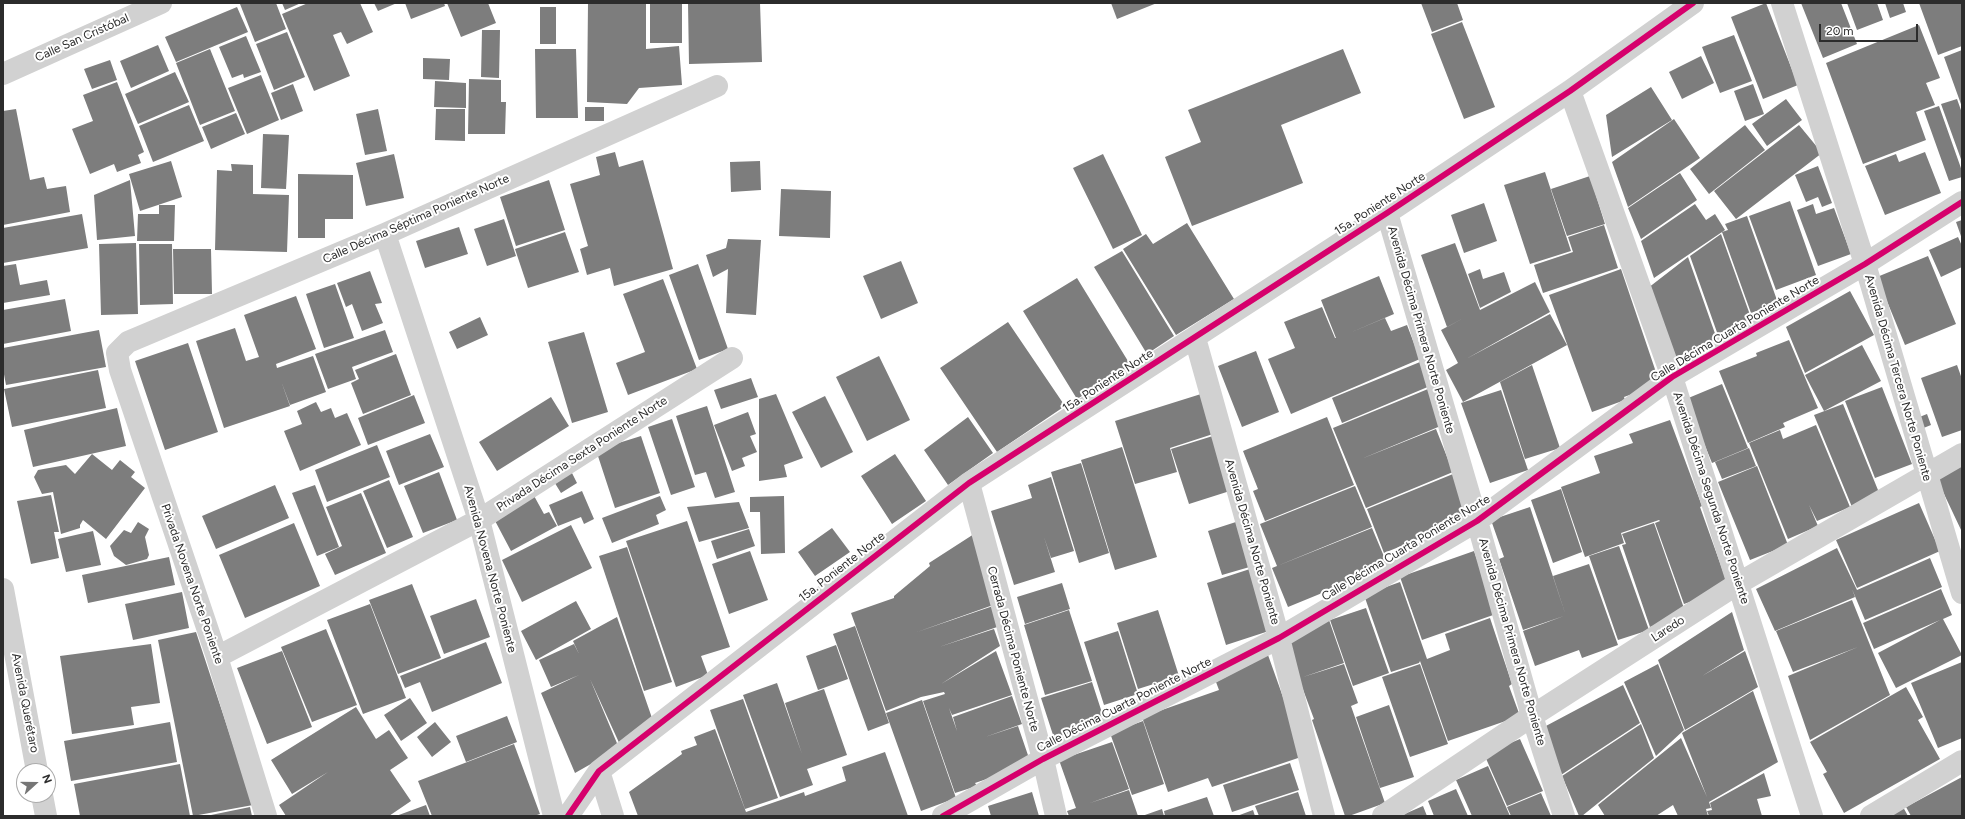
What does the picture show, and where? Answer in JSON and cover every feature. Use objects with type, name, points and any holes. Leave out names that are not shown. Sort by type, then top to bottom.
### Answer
[{"type":"street","name":"Calle San Cristóbal","points":[[3,74],[161,3]]},
{"type":"street","name":"15a. Poniente Norte","points":[[568,816],[599,771],[969,483],[1387,213],[1570,91],[1693,3]]},
{"type":"street","name":"Avenida Décima Tercera Norte Poniente","points":[[1782,3],[1865,264],[1962,593]]},
{"type":"street","name":"Calle Décima Séptima Poniente Norte","points":[[116,353],[128,342],[385,234],[717,86]]},
{"type":"street","name":"Avenida Décima Segunda Norte Poniente","points":[[1570,91],[1672,377],[1739,583],[1812,816]]},
{"type":"street","name":"Calle Décima Cuarta Poniente Norte","points":[[943,816],[1043,759],[1279,638],[1477,521],[1672,377],[1865,264],[1962,202]]},
{"type":"street","name":"Avenida Décima Primera Norte Poniente","points":[[1387,213],[1532,716],[1564,816]]},
{"type":"street","name":"Avenida Novena Norte Poniente","points":[[385,234],[479,520],[554,816]]},
{"type":"street","name":"Avenida Décima Norte Poniente","points":[[1195,338],[1279,638],[1324,816]]},
{"type":"street","name":"Privada Novena Norte Poniente","points":[[116,353],[120,370],[217,657],[266,816]]},
{"type":"street","name":"Privada Décima Sexta Poniente Norte","points":[[217,657],[479,520],[732,358]]},
{"type":"street","name":"Laredo","points":[[1383,816],[1532,716],[1739,583],[1962,454]]},
{"type":"street","name":"Cerrada Décima Poniente Norte","points":[[969,483],[1043,759],[1056,816]]},
{"type":"street","name":"Avenida Querétaro","points":[[3,588],[36,763]]},
{"type":"street","points":[[1871,816],[1962,761]]},
{"type":"street","points":[[599,771],[613,816]]},
{"type":"street","points":[[44,803],[46,816]]},
{"type":"building","points":[[276,3],[286,29],[255,42],[240,4]]},
{"type":"building","points":[[282,3],[301,3],[285,10]]},
{"type":"building","points":[[308,3],[360,3],[373,32],[347,44],[341,32],[333,35],[350,76],[314,91],[282,14]]},
{"type":"building","points":[[374,3],[397,3],[378,11]]},
{"type":"building","points":[[405,3],[444,3],[445,6],[411,19]]},
{"type":"building","points":[[447,3],[488,3],[496,23],[461,37]]},
{"type":"building","points":[[588,3],[646,3],[646,49],[679,46],[682,85],[639,88],[627,104],[587,102]]},
{"type":"building","points":[[650,3],[682,3],[682,43],[650,43]]},
{"type":"building","points":[[688,3],[760,3],[762,62],[689,64]]},
{"type":"building","points":[[1111,3],[1157,3],[1117,19]]},
{"type":"building","points":[[1421,3],[1457,3],[1463,20],[1432,32]]},
{"type":"building","points":[[1766,3],[1798,85],[1763,99],[1731,17]]},
{"type":"building","points":[[1801,3],[1841,3],[1857,44],[1823,58]]},
{"type":"building","points":[[1847,3],[1877,3],[1883,20],[1857,30]]},
{"type":"building","points":[[1885,3],[1903,3],[1906,12],[1890,18]]},
{"type":"building","points":[[1919,3],[1962,3],[1962,46],[1938,55]]},
{"type":"building","points":[[237,7],[248,32],[176,62],[165,37]]},
{"type":"building","points":[[540,7],[556,7],[556,44],[540,44]]},
{"type":"building","points":[[1462,22],[1495,107],[1464,119],[1431,34]]},
{"type":"building","points":[[1919,25],[1940,78],[1926,83],[1935,105],[1916,112],[1926,140],[1863,164],[1826,63]]},
{"type":"building","points":[[482,30],[500,30],[499,78],[481,77]]},
{"type":"building","points":[[287,32],[305,77],[274,90],[256,44]]},
{"type":"building","points":[[1734,35],[1752,81],[1720,93],[1702,47]]},
{"type":"building","points":[[246,36],[261,72],[244,78],[243,74],[232,78],[219,47]]},
{"type":"building","points":[[158,45],[169,71],[131,88],[120,61]]},
{"type":"building","points":[[210,49],[235,111],[200,125],[176,63]]},
{"type":"building","points":[[535,49],[576,49],[578,118],[536,118]]},
{"type":"building","points":[[1343,49],[1361,93],[1281,125],[1303,183],[1192,226],[1165,157],[1201,142],[1188,110]]},
{"type":"building","points":[[1962,50],[1962,107],[1944,57]]},
{"type":"building","points":[[1701,56],[1714,83],[1682,99],[1669,72]]},
{"type":"building","points":[[423,58],[450,59],[449,80],[423,79]]},
{"type":"building","points":[[110,60],[117,80],[92,89],[84,69]]},
{"type":"building","points":[[175,72],[189,102],[138,124],[125,94]]},
{"type":"building","points":[[261,75],[279,120],[247,134],[228,88]]},
{"type":"building","points":[[469,79],[501,80],[501,102],[506,102],[505,134],[468,134]]},
{"type":"building","points":[[435,81],[466,83],[466,108],[434,107]]},
{"type":"building","points":[[117,82],[144,152],[138,155],[141,163],[117,172],[114,164],[90,174],[72,129],[93,121],[83,95]]},
{"type":"building","points":[[293,84],[303,111],[281,120],[271,93]]},
{"type":"building","points":[[1753,84],[1764,114],[1745,121],[1734,91]]},
{"type":"building","points":[[1651,87],[1672,120],[1612,157],[1606,115]]},
{"type":"building","points":[[1786,99],[1802,120],[1767,146],[1752,124]]},
{"type":"building","points":[[1957,99],[1962,113],[1962,162],[1941,104]]},
{"type":"building","points":[[189,105],[204,141],[153,162],[139,126]]},
{"type":"building","points":[[1939,106],[1962,171],[1962,177],[1949,181],[1924,111]]},
{"type":"building","points":[[585,107],[604,107],[604,121],[585,121]]},
{"type":"building","points":[[16,109],[30,180],[44,177],[47,189],[66,186],[70,212],[3,225],[3,111]]},
{"type":"building","points":[[378,109],[387,151],[365,155],[356,114]]},
{"type":"building","points":[[436,109],[465,109],[465,141],[435,140]]},
{"type":"building","points":[[236,113],[245,134],[211,149],[202,127]]},
{"type":"building","points":[[1674,119],[1700,158],[1628,207],[1612,162]]},
{"type":"building","points":[[1745,125],[1765,150],[1709,194],[1690,169]]},
{"type":"building","points":[[1799,125],[1822,153],[1736,219],[1714,191]]},
{"type":"building","points":[[263,134],[289,135],[286,189],[261,188]]},
{"type":"building","points":[[615,152],[619,167],[643,160],[673,269],[614,286],[610,268],[587,275],[580,249],[588,246],[570,184],[600,175],[596,157]]},
{"type":"building","points":[[1925,152],[1941,193],[1885,215],[1865,166],[1896,154],[1899,162]]},
{"type":"building","points":[[394,154],[404,198],[366,206],[356,163]]},
{"type":"building","points":[[1103,154],[1142,235],[1113,249],[1073,168]]},
{"type":"building","points":[[171,161],[182,197],[140,211],[129,174]]},
{"type":"building","points":[[760,161],[761,190],[731,192],[730,162]]},
{"type":"building","points":[[231,164],[253,165],[253,194],[289,195],[287,252],[215,250],[217,170],[232,171]]},
{"type":"building","points":[[1818,166],[1832,203],[1822,207],[1818,197],[1806,202],[1795,175]]},
{"type":"building","points":[[1545,172],[1571,251],[1530,264],[1504,185]]},
{"type":"building","points":[[1680,173],[1697,200],[1641,239],[1628,208]]},
{"type":"building","points":[[298,174],[353,175],[353,219],[325,219],[325,238],[298,238]]},
{"type":"building","points":[[1590,176],[1605,224],[1567,236],[1551,189]]},
{"type":"building","points":[[130,180],[135,236],[97,240],[94,195]]},
{"type":"building","points":[[549,180],[565,230],[516,246],[500,197]]},
{"type":"building","points":[[781,189],[831,191],[830,238],[779,236]]},
{"type":"building","points":[[1790,201],[1816,275],[1776,290],[1749,216]]},
{"type":"building","points":[[1484,203],[1497,241],[1464,253],[1451,215]]},
{"type":"building","points":[[1695,204],[1706,220],[1715,214],[1725,230],[1654,278],[1641,241]]},
{"type":"building","points":[[1813,204],[1816,214],[1834,208],[1851,254],[1818,266],[1797,210]]},
{"type":"building","points":[[159,205],[175,205],[174,241],[137,241],[138,214],[159,214]]},
{"type":"building","points":[[82,214],[88,248],[3,263],[3,228]]},
{"type":"building","points":[[1747,216],[1778,303],[1751,313],[1722,232],[1728,230],[1725,224]]},
{"type":"building","points":[[504,219],[516,256],[487,266],[474,229]]},
{"type":"building","points":[[1962,220],[1962,239],[1956,222]]},
{"type":"building","points":[[1187,223],[1234,299],[1176,335],[1123,249],[1146,234],[1153,244]]},
{"type":"building","points":[[1604,225],[1618,268],[1543,293],[1534,265],[1573,252],[1568,237]]},
{"type":"building","points":[[459,227],[468,254],[425,268],[416,241]]},
{"type":"building","points":[[565,232],[579,272],[528,288],[515,249]]},
{"type":"building","points":[[1721,234],[1754,326],[1719,338],[1690,256]]},
{"type":"building","points":[[1958,237],[1962,246],[1962,267],[1941,277],[1929,250]]},
{"type":"building","points":[[728,239],[761,240],[756,315],[726,313],[728,269],[713,277],[706,255],[726,248]]},
{"type":"building","points":[[136,243],[138,314],[101,315],[99,244]]},
{"type":"building","points":[[1455,243],[1480,310],[1535,282],[1550,312],[1466,359],[1550,314],[1567,345],[1463,402],[1446,370],[1458,363],[1441,330],[1447,327],[1421,255]]},
{"type":"building","points":[[139,244],[172,244],[173,304],[140,305]]},
{"type":"building","points":[[173,249],[211,249],[212,294],[174,294]]},
{"type":"building","points":[[1122,251],[1174,336],[1147,354],[1094,267]]},
{"type":"building","points":[[1928,256],[1956,324],[1905,345],[1877,277]]},
{"type":"building","points":[[1688,257],[1718,342],[1673,358],[1648,288]]},
{"type":"building","points":[[901,261],[918,303],[881,319],[863,276]]},
{"type":"building","points":[[16,264],[20,285],[47,280],[50,295],[3,303],[3,266]]},
{"type":"building","points":[[698,264],[728,349],[699,360],[669,275]]},
{"type":"building","points":[[1480,269],[1483,279],[1504,272],[1511,292],[1480,308],[1468,274]]},
{"type":"building","points":[[1621,269],[1660,384],[1624,397],[1625,400],[1592,412],[1549,295]]},
{"type":"building","points":[[370,271],[382,303],[375,304],[383,323],[362,331],[352,304],[346,307],[337,283]]},
{"type":"building","points":[[1379,276],[1394,314],[1347,334],[1385,318],[1391,331],[1407,325],[1420,359],[1291,414],[1268,359],[1295,348],[1284,322],[1322,307],[1336,338],[1321,300]]},
{"type":"building","points":[[1077,278],[1131,366],[1077,399],[1023,311]]},
{"type":"building","points":[[663,279],[697,369],[628,395],[616,363],[645,352],[623,294]]},
{"type":"building","points":[[335,284],[354,338],[324,348],[306,294]]},
{"type":"building","points":[[1850,291],[1874,335],[1805,373],[1786,327]]},
{"type":"building","points":[[296,296],[316,349],[276,364],[277,368],[313,356],[326,392],[290,405],[281,381],[290,406],[224,428],[196,341],[235,328],[246,361],[259,357],[244,315]]},
{"type":"building","points":[[65,299],[71,331],[3,344],[3,310]]},
{"type":"building","points":[[480,317],[488,335],[457,349],[449,332]]},
{"type":"building","points":[[1008,322],[1065,406],[997,452],[940,368]]},
{"type":"building","points":[[99,330],[106,367],[6,385],[3,369],[3,348]]},
{"type":"building","points":[[385,330],[393,352],[352,367],[356,379],[328,389],[315,354]]},
{"type":"building","points":[[584,332],[608,412],[572,423],[548,342]]},
{"type":"building","points":[[1789,340],[1818,408],[1783,423],[1785,427],[1748,443],[1719,371],[1757,356],[1756,353]]},
{"type":"building","points":[[188,343],[218,432],[165,450],[135,361]]},
{"type":"building","points":[[1862,345],[1881,381],[1824,411],[1805,375]]},
{"type":"building","points":[[1256,351],[1279,412],[1242,427],[1218,366]]},
{"type":"building","points":[[396,354],[411,395],[363,414],[351,383],[359,379],[355,370]]},
{"type":"building","points":[[879,356],[910,420],[867,441],[836,377]]},
{"type":"building","points":[[1420,362],[1430,386],[1342,423],[1332,398]]},
{"type":"building","points":[[1532,365],[1560,448],[1525,459],[1500,382]]},
{"type":"building","points":[[1957,365],[1962,379],[1962,430],[1942,437],[1921,378]]},
{"type":"building","points":[[98,370],[106,408],[12,427],[4,389]]},
{"type":"building","points":[[751,378],[758,397],[721,409],[714,390]]},
{"type":"building","points":[[1722,384],[1748,448],[1712,463],[1686,399]]},
{"type":"building","points":[[1882,387],[1912,464],[1875,478],[1845,401]]},
{"type":"building","points":[[1428,389],[1443,425],[1361,459],[1436,429],[1453,472],[1366,508],[1333,428]]},
{"type":"building","points":[[1501,390],[1528,470],[1490,483],[1461,403]]},
{"type":"building","points":[[776,394],[803,458],[784,465],[787,477],[759,481],[759,399]]},
{"type":"building","points":[[1201,394],[1213,434],[1170,448],[1177,472],[1135,484],[1115,421]]},
{"type":"building","points":[[414,395],[425,423],[368,445],[358,418]]},
{"type":"building","points":[[825,396],[853,452],[821,468],[792,412]]},
{"type":"building","points":[[551,397],[569,426],[497,471],[479,442]]},
{"type":"building","points":[[316,402],[321,412],[331,408],[335,418],[347,413],[361,445],[300,471],[284,431],[302,424],[297,411]]},
{"type":"building","points":[[1843,404],[1880,495],[1852,507],[1814,415]]},
{"type":"building","points":[[707,406],[735,492],[715,498],[706,472],[695,475],[676,416]]},
{"type":"building","points":[[117,408],[126,446],[33,467],[24,430]]},
{"type":"building","points":[[748,412],[756,434],[750,436],[757,452],[742,458],[745,466],[732,471],[714,425]]},
{"type":"building","points":[[1927,414],[1931,425],[1921,429],[1917,418]]},
{"type":"building","points":[[968,417],[993,453],[948,485],[924,450]]},
{"type":"building","points":[[1327,417],[1354,485],[1265,521],[1253,491],[1258,489],[1243,451]]},
{"type":"building","points":[[672,419],[695,487],[671,495],[648,427]]},
{"type":"building","points":[[1670,420],[1702,506],[1700,507],[1729,588],[1684,604],[1655,523],[1660,521],[1659,520],[1621,533],[1624,543],[1585,557],[1561,487],[1600,473],[1594,456],[1633,443],[1629,434]]},
{"type":"building","points":[[1816,425],[1850,507],[1817,521],[1809,505],[1818,526],[1788,539],[1749,443],[1780,430],[1783,439]]},
{"type":"building","points":[[430,434],[444,467],[399,485],[386,451]]},
{"type":"building","points":[[1216,435],[1233,490],[1189,504],[1171,449]]},
{"type":"building","points":[[641,436],[660,493],[615,508],[596,450]]},
{"type":"building","points":[[377,445],[390,477],[327,502],[315,470]]},
{"type":"building","points":[[1122,447],[1157,557],[1115,570],[1081,460]]},
{"type":"building","points":[[1749,448],[1756,466],[1722,479],[1715,462]]},
{"type":"building","points":[[92,454],[112,470],[120,460],[135,472],[131,477],[145,488],[106,539],[83,520],[80,528],[61,534],[53,492],[42,494],[34,477],[38,470],[66,465],[75,474]]},
{"type":"building","points":[[895,454],[926,501],[892,524],[861,476]]},
{"type":"building","points":[[1081,463],[1109,553],[1079,563],[1051,472]]},
{"type":"building","points":[[1962,464],[1962,532],[1936,477]]},
{"type":"building","points":[[1757,466],[1788,545],[1750,560],[1718,482]]},
{"type":"building","points":[[571,471],[577,483],[561,493],[553,480]]},
{"type":"building","points":[[439,472],[457,520],[423,533],[404,486]]},
{"type":"building","points":[[1453,474],[1471,518],[1384,553],[1367,509]]},
{"type":"building","points":[[1051,477],[1074,551],[1051,558],[1044,537],[1055,572],[1014,585],[991,511],[1032,498],[1028,485]]},
{"type":"building","points":[[389,480],[413,537],[387,548],[363,491]]},
{"type":"building","points":[[275,485],[289,518],[216,549],[202,516]]},
{"type":"building","points":[[315,485],[339,547],[317,556],[292,493]]},
{"type":"building","points":[[1355,486],[1372,527],[1277,566],[1260,524]]},
{"type":"building","points":[[1561,489],[1582,552],[1553,563],[1531,500]]},
{"type":"building","points":[[582,491],[594,519],[584,524],[581,517],[558,526],[549,505]]},
{"type":"building","points":[[361,493],[386,553],[335,575],[325,554],[342,546],[326,507]]},
{"type":"building","points":[[533,494],[544,514],[549,512],[557,526],[511,551],[493,517]]},
{"type":"building","points":[[51,495],[59,532],[54,532],[59,558],[31,564],[17,501]]},
{"type":"building","points":[[660,496],[666,510],[656,515],[659,524],[612,543],[602,518]]},
{"type":"building","points":[[784,496],[785,553],[761,554],[760,512],[750,512],[750,497]]},
{"type":"building","points":[[739,502],[749,528],[699,542],[687,507]]},
{"type":"building","points":[[1919,503],[1940,551],[1857,588],[1836,540]]},
{"type":"building","points":[[1530,507],[1566,616],[1553,576],[1589,564],[1618,645],[1582,658],[1579,650],[1535,666],[1523,631],[1564,616],[1523,630],[1499,559],[1504,557],[1491,520]]},
{"type":"building","points":[[687,521],[730,647],[701,656],[708,675],[676,687],[626,541]]},
{"type":"building","points":[[1239,521],[1253,566],[1222,575],[1208,531]]},
{"type":"building","points":[[138,522],[149,529],[145,537],[149,555],[147,559],[126,565],[114,556],[110,546],[124,530],[131,533]]},
{"type":"building","points":[[294,523],[320,586],[245,618],[219,555]]},
{"type":"building","points":[[1654,523],[1686,614],[1650,627],[1622,545],[1626,544],[1622,534]]},
{"type":"building","points":[[571,525],[592,568],[522,602],[502,560]]},
{"type":"building","points":[[832,528],[850,552],[815,576],[798,552]]},
{"type":"building","points":[[1372,528],[1388,566],[1288,607],[1272,568]]},
{"type":"building","points":[[749,529],[755,546],[717,559],[711,541]]},
{"type":"building","points":[[93,531],[101,565],[66,572],[58,539]]},
{"type":"building","points":[[974,534],[996,604],[917,632],[993,606],[1000,626],[939,647],[994,629],[1000,646],[941,684],[996,651],[1012,695],[952,715],[949,708],[957,731],[953,717],[1012,696],[1022,724],[985,737],[1018,726],[1031,764],[975,783],[977,786],[955,793],[923,701],[945,694],[944,692],[921,697],[886,711],[851,613],[894,598],[894,596],[930,566],[929,563]]},
{"type":"building","points":[[1619,546],[1649,630],[1618,640],[1589,556]]},
{"type":"building","points":[[627,547],[672,682],[644,691],[599,556]]},
{"type":"building","points":[[1837,548],[1857,590],[1930,558],[1942,587],[1865,620],[1852,589],[1855,597],[1775,631],[1756,589]]},
{"type":"building","points":[[750,551],[768,600],[729,614],[712,564]]},
{"type":"building","points":[[1474,551],[1496,614],[1422,640],[1400,577]]},
{"type":"building","points":[[169,557],[175,585],[88,603],[82,575]]},
{"type":"building","points":[[1253,568],[1272,630],[1226,645],[1207,583]]},
{"type":"building","points":[[1400,582],[1427,659],[1450,650],[1445,634],[1490,618],[1512,684],[1509,686],[1520,716],[1448,741],[1420,661],[1419,663],[1391,672],[1364,595]]},
{"type":"building","points":[[1062,583],[1070,609],[1025,624],[1017,597]]},
{"type":"building","points":[[412,584],[441,658],[398,674],[369,600]]},
{"type":"building","points":[[1941,589],[1952,615],[1943,619],[1962,655],[1896,688],[1878,653],[1940,620],[1874,649],[1863,623]]},
{"type":"building","points":[[182,592],[189,628],[133,640],[125,604]]},
{"type":"building","points":[[476,599],[490,637],[444,654],[430,616]]},
{"type":"building","points":[[1852,600],[1890,695],[1810,740],[1788,676],[1858,647],[1793,672],[1776,631]]},
{"type":"building","points":[[576,601],[591,629],[536,660],[521,631]]},
{"type":"building","points":[[370,604],[406,698],[363,714],[327,620]]},
{"type":"building","points":[[1366,608],[1389,673],[1353,686],[1330,620]]},
{"type":"building","points":[[1069,610],[1092,681],[1045,695],[1024,625]]},
{"type":"building","points":[[1158,610],[1179,676],[1138,689],[1117,623]]},
{"type":"building","points":[[1732,612],[1744,650],[1702,676],[1745,651],[1758,687],[1685,730],[1658,660]]},
{"type":"building","points":[[617,617],[652,718],[621,747],[590,679],[619,748],[575,773],[541,693],[579,675],[551,687],[539,660],[574,644],[579,654],[573,641]]},
{"type":"building","points":[[1329,620],[1344,663],[1303,677],[1344,664],[1358,703],[1351,706],[1385,803],[1349,816],[1345,816],[1312,720],[1314,719],[1283,636]]},
{"type":"building","points":[[855,626],[889,723],[868,731],[833,634]]},
{"type":"building","points":[[326,629],[357,705],[312,722],[281,647]]},
{"type":"building","points":[[1118,631],[1138,694],[1104,705],[1084,642]]},
{"type":"building","points":[[196,632],[253,805],[193,816],[158,640]]},
{"type":"building","points":[[486,642],[502,683],[432,712],[420,682],[405,688],[400,676]]},
{"type":"building","points":[[151,644],[160,703],[131,707],[134,725],[72,734],[60,656]]},
{"type":"building","points":[[836,645],[848,679],[818,690],[806,656]]},
{"type":"building","points":[[282,651],[312,727],[267,744],[237,668]]},
{"type":"building","points":[[1268,655],[1304,756],[1212,787],[1208,778],[1168,792],[1142,717],[1219,690],[1216,682]]},
{"type":"building","points":[[1962,662],[1962,738],[1938,748],[1911,683]]},
{"type":"building","points":[[1420,664],[1448,744],[1410,757],[1382,677]]},
{"type":"building","points":[[1658,664],[1684,730],[1656,756],[1624,682]]},
{"type":"building","points":[[1092,682],[1105,722],[1054,738],[1041,698]]},
{"type":"building","points":[[777,683],[802,754],[785,703],[824,689],[847,755],[807,769],[813,785],[780,797],[743,695]]},
{"type":"building","points":[[1623,685],[1640,723],[1561,775],[1544,727]]},
{"type":"building","points":[[1906,687],[1923,717],[1918,720],[1940,759],[1844,813],[1823,774],[1827,772],[1810,742]]},
{"type":"building","points":[[1753,691],[1778,762],[1709,802],[1711,808],[1706,809],[1708,816],[1678,816],[1673,805],[1656,816],[1605,816],[1598,805],[1681,738],[1707,797],[1682,733]]},
{"type":"building","points":[[410,698],[427,723],[401,741],[384,715]]},
{"type":"building","points":[[743,699],[778,798],[745,809],[710,710]]},
{"type":"building","points":[[922,700],[956,798],[921,811],[886,713]]},
{"type":"building","points":[[1389,705],[1414,777],[1380,788],[1356,717]]},
{"type":"building","points":[[356,707],[376,739],[389,730],[408,758],[390,770],[411,801],[389,816],[286,816],[279,805],[328,772],[292,794],[271,760]]},
{"type":"building","points":[[507,716],[517,742],[466,762],[456,736]]},
{"type":"building","points":[[1143,721],[1164,784],[1132,795],[1110,733]]},
{"type":"building","points":[[170,722],[177,762],[71,781],[64,741]]},
{"type":"building","points":[[435,722],[451,742],[432,757],[417,737]]},
{"type":"building","points":[[1641,724],[1654,758],[1582,816],[1579,816],[1562,776]]},
{"type":"building","points":[[715,729],[746,812],[804,792],[805,796],[846,781],[842,767],[885,752],[908,816],[638,816],[629,792],[682,754],[681,751],[697,745],[694,737]]},
{"type":"building","points":[[1520,739],[1543,791],[1507,806],[1484,754]]},
{"type":"building","points":[[1112,742],[1129,789],[1090,803],[1129,790],[1138,816],[1069,816],[1067,811],[1076,808],[1059,760]]},
{"type":"building","points":[[514,744],[540,814],[534,816],[432,816],[418,781]]},
{"type":"building","points":[[1290,763],[1299,790],[1232,812],[1223,785]]},
{"type":"building","points":[[180,764],[190,816],[80,816],[74,784]]},
{"type":"building","points":[[1488,766],[1510,816],[1472,816],[1456,780]]},
{"type":"building","points":[[1764,773],[1771,796],[1757,799],[1762,816],[1709,816],[1707,811],[1712,810],[1710,803]]},
{"type":"building","points":[[1962,777],[1962,816],[1911,816],[1906,807]]},
{"type":"building","points":[[1456,789],[1468,816],[1434,816],[1428,801]]},
{"type":"building","points":[[1032,792],[1039,816],[991,816],[988,806]]},
{"type":"building","points":[[1298,792],[1306,816],[1259,816],[1255,806]]},
{"type":"building","points":[[1541,793],[1551,816],[1511,816],[1507,807]]},
{"type":"building","points":[[1207,797],[1214,816],[1165,816],[1164,811]]},
{"type":"building","points":[[426,805],[430,816],[396,816]]},
{"type":"building","points":[[1423,806],[1427,816],[1400,816]]},
{"type":"building","points":[[250,807],[252,816],[211,816],[211,815]]},
{"type":"building","points":[[1903,807],[1908,816],[1886,816]]},
{"type":"building","points":[[1162,809],[1164,816],[1142,816]]},
{"type":"building","points":[[1253,810],[1255,816],[1237,816]]},
{"type":"cycle path","points":[[568,816],[599,771],[969,483],[1387,213],[1570,91],[1693,3]]},
{"type":"cycle path","points":[[943,816],[1043,759],[1279,638],[1477,521],[1672,377],[1865,264],[1962,202]]}]
